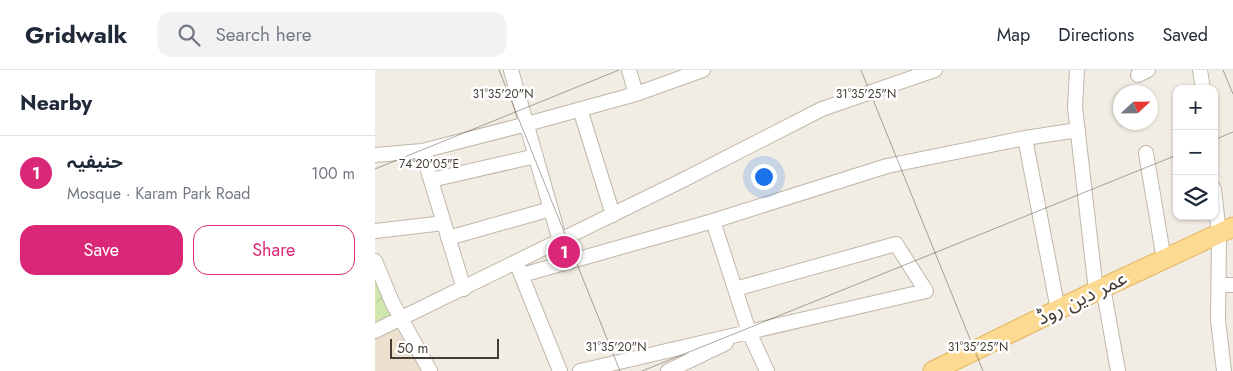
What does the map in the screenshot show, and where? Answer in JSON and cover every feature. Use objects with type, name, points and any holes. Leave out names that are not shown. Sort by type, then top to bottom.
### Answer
[{"type":"main road","name":"عمر دین روڈ","points":[[933,371],[960,365],[1058,310],[1226,231]]},
{"type":"street","points":[[511,70],[560,241]]},
{"type":"street","points":[[629,70],[635,94]]},
{"type":"street","points":[[375,155],[422,151],[527,124],[635,94],[703,70]]},
{"type":"street","points":[[519,269],[560,241],[822,109],[935,70]]},
{"type":"street","points":[[1077,70],[1075,107],[1100,289],[1119,371]]},
{"type":"street","points":[[1200,70],[1202,85]]},
{"type":"street","points":[[580,109],[613,215]]},
{"type":"street","points":[[375,332],[464,289],[519,269],[713,221],[887,166],[1025,138],[1078,130]]},
{"type":"street","points":[[1025,138],[1058,310]]},
{"type":"street","points":[[422,151],[464,289]]},
{"type":"street","points":[[1146,153],[1163,260]]},
{"type":"street","points":[[431,180],[536,156]]},
{"type":"street","points":[[1218,203],[1226,231],[1218,285],[1218,320],[1227,346],[1224,371]]},
{"type":"street","points":[[449,238],[551,208]]},
{"type":"street","points":[[713,221],[749,332],[767,371]]},
{"type":"street","points":[[375,231],[444,222]]},
{"type":"street","points":[[580,371],[926,291],[896,244],[735,289]]},
{"type":"street","points":[[375,261],[392,302],[430,371]]},
{"type":"street","points":[[519,269],[560,371]]},
{"type":"street","points":[[1218,285],[1233,285]]},
{"type":"street","points":[[669,371],[749,332]]},
{"type":"shaded area","points":[[402,319],[430,371],[375,371],[375,331]]},
{"type":"green space","points":[[375,263],[402,319],[375,331]]},
{"type":"place","name":"حنیفیہ","points":[[564,252]]}]
